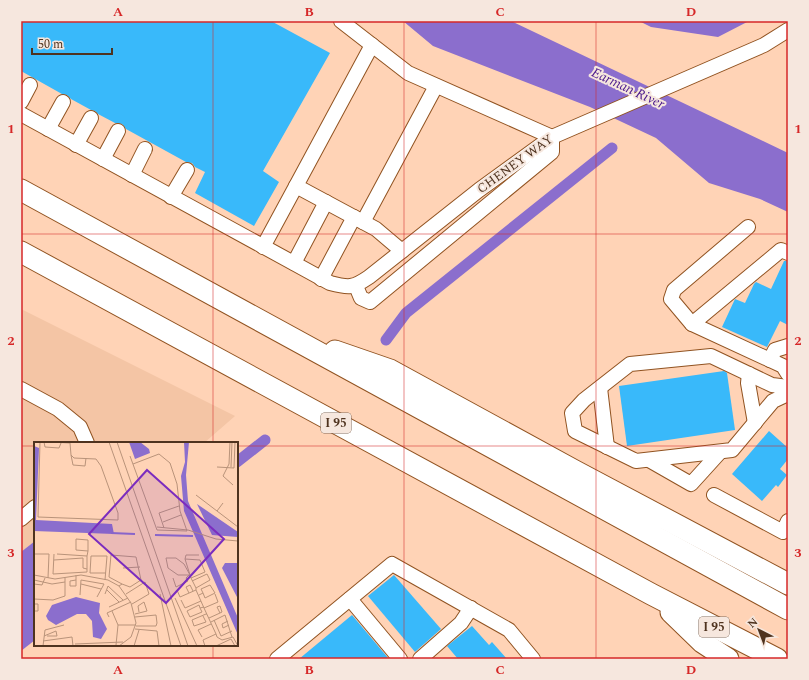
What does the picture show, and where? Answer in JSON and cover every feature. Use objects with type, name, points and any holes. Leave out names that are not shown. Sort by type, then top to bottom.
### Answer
[{"type":"highway","points":[[21,190],[788,609]]},
{"type":"highway","name":"I 95","points":[[21,252],[651,594],[776,659]]},
{"type":"highway","points":[[279,332],[390,370],[582,475],[788,584]]},
{"type":"highway","points":[[651,594],[702,642],[728,659]]},
{"type":"street","points":[[21,114],[330,283],[342,287],[356,286],[361,298],[370,302],[552,152],[552,137],[408,73],[341,21]]},
{"type":"street","name":"CHENEY WAY","points":[[356,286],[479,190],[552,137],[764,45],[788,30]]},
{"type":"street","points":[[263,247],[372,45]]},
{"type":"street","points":[[21,102],[30,85]]},
{"type":"street","points":[[321,278],[359,219],[436,86]]},
{"type":"street","points":[[48,129],[63,102]]},
{"type":"street","points":[[76,145],[91,118]]},
{"type":"street","points":[[103,159],[118,131]]},
{"type":"street","points":[[132,175],[145,149]]},
{"type":"street","points":[[171,196],[186,170]]},
{"type":"street","points":[[296,186],[376,229],[402,251]]},
{"type":"street","points":[[294,263],[326,202]]},
{"type":"street","points":[[748,227],[674,290],[671,299],[692,324],[783,366],[788,374]]},
{"type":"street","points":[[692,324],[781,250],[788,253]]},
{"type":"street","points":[[770,360],[775,350],[788,346]]},
{"type":"street","points":[[720,452],[692,484],[643,460],[607,447],[575,431],[572,413],[584,400],[630,364],[711,356],[772,385],[788,387]]},
{"type":"street","points":[[749,374],[748,383],[755,422]]},
{"type":"street","points":[[600,388],[607,447]]},
{"type":"street","points":[[21,389],[58,410],[80,427],[87,442]]},
{"type":"street","points":[[643,460],[732,450],[773,401],[788,394]]},
{"type":"street","points":[[714,495],[783,532],[788,521]]},
{"type":"street","points":[[21,519],[34,508]]},
{"type":"street","points":[[277,659],[392,564],[509,630],[533,659]]},
{"type":"street","points":[[350,599],[400,659]]},
{"type":"street","points":[[420,659],[461,623],[471,608]]},
{"type":"shaded area","points":[[21,309],[235,416],[205,442],[34,442],[34,542],[21,552]]},
{"type":"water","name":"Earman River","points":[[403,21],[511,21],[788,153],[788,212],[760,199],[709,183],[656,138],[590,107],[433,46]]},
{"type":"water","points":[[639,21],[749,21],[718,37],[651,27]]},
{"type":"water","points":[[34,542],[34,641],[21,651],[21,552]]},
{"type":"building","points":[[21,21],[271,21],[330,53],[263,171],[279,182],[254,226],[195,193],[205,172],[195,167],[192,163],[186,162],[126,129],[122,124],[115,123],[71,99],[67,95],[62,94],[21,71]]},
{"type":"building","points":[[784,261],[788,261],[788,325],[780,321],[767,347],[722,327],[735,299],[745,303],[756,282],[771,289]]},
{"type":"building","points":[[724,371],[727,373],[735,430],[627,446],[619,386]]},
{"type":"building","points":[[769,431],[788,448],[788,459],[780,469],[787,475],[778,487],[776,485],[762,501],[732,474]]},
{"type":"building","points":[[394,575],[441,629],[415,652],[368,596]]},
{"type":"building","points":[[352,615],[389,659],[299,659]]},
{"type":"building","points":[[472,626],[489,645],[492,642],[507,659],[458,659],[447,646]]},
{"type":"waterway","points":[[386,340],[406,313],[612,148]]},
{"type":"waterway","points":[[238,461],[265,440]]}]
